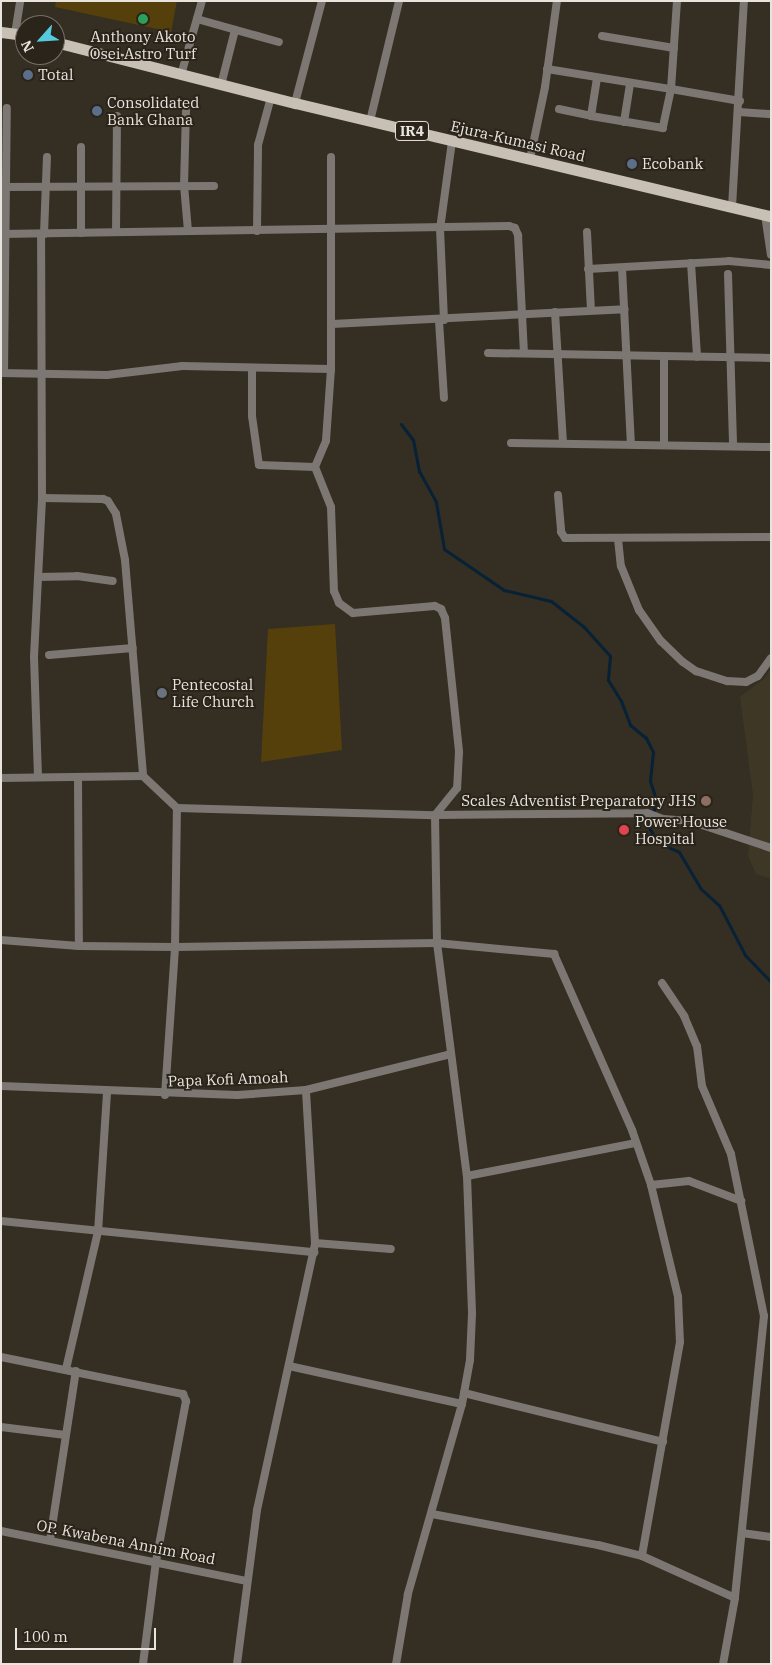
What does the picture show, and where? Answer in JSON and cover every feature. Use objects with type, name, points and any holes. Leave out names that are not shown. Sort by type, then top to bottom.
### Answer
[{"type":"main road","points":[[1,32],[15,34]]},
{"type":"main road","name":"Ejura-Kumasi Road","points":[[65,45],[270,97],[768,216]]},
{"type":"street","points":[[20,1],[20,15]]},
{"type":"street","points":[[181,75],[202,1]]},
{"type":"street","points":[[295,103],[322,1]]},
{"type":"street","points":[[370,121],[399,1]]},
{"type":"street","points":[[530,159],[547,69],[557,1]]},
{"type":"street","points":[[559,109],[663,128],[671,89],[677,1]]},
{"type":"street","points":[[732,207],[740,101],[744,1]]},
{"type":"street","points":[[197,19],[279,42]]},
{"type":"street","points":[[221,85],[235,30]]},
{"type":"street","points":[[602,36],[674,48]]},
{"type":"street","points":[[547,69],[740,101]]},
{"type":"street","points":[[591,116],[597,78]]},
{"type":"street","points":[[624,122],[630,82]]},
{"type":"street","points":[[257,231],[258,145],[270,97]]},
{"type":"street","points":[[7,108],[4,187],[3,373],[107,375],[182,366],[252,370],[331,369]]},
{"type":"street","points":[[186,110],[184,185],[188,232]]},
{"type":"street","points":[[739,112],[771,114]]},
{"type":"street","points":[[116,232],[117,116]]},
{"type":"street","points":[[444,398],[440,229],[452,141]]},
{"type":"street","points":[[81,147],[82,232]]},
{"type":"street","points":[[38,777],[34,658],[42,498],[43,234],[47,157]]},
{"type":"street","points":[[331,157],[331,369],[326,441],[315,467],[331,507],[334,592],[339,602],[353,613],[435,606],[441,609],[445,618],[459,752],[458,782],[454,794],[435,815],[437,943],[467,1176],[472,1314],[470,1360],[462,1404],[408,1594],[396,1664]]},
{"type":"street","points":[[4,187],[214,186]]},
{"type":"street","points":[[768,216],[771,255]]},
{"type":"street","points":[[4,234],[515,228],[518,235],[524,353]]},
{"type":"street","points":[[587,232],[591,310]]},
{"type":"street","points":[[588,269],[728,261],[771,264]]},
{"type":"street","points":[[691,263],[697,357]]},
{"type":"street","points":[[622,268],[631,444]]},
{"type":"street","points":[[728,274],[733,446]]},
{"type":"street","points":[[332,324],[442,320],[625,309]]},
{"type":"street","points":[[555,312],[563,442]]},
{"type":"street","points":[[488,353],[771,358]]},
{"type":"street","points":[[664,356],[664,445]]},
{"type":"street","points":[[252,370],[252,416],[259,465],[315,467]]},
{"type":"street","points":[[511,443],[563,442],[771,447]]},
{"type":"street","points":[[558,495],[561,532],[566,538],[771,537]]},
{"type":"street","points":[[42,498],[103,499],[113,506],[126,560],[144,776],[177,808],[435,815],[647,813],[663,819],[690,821],[771,848]]},
{"type":"street","points":[[618,539],[621,566],[639,610],[662,641],[683,662],[696,671],[727,681],[746,682],[758,676],[771,658]]},
{"type":"street","points":[[38,577],[77,576],[113,582]]},
{"type":"street","points":[[49,655],[133,648]]},
{"type":"street","points":[[1,778],[144,776]]},
{"type":"street","points":[[78,777],[78,946]]},
{"type":"street","points":[[165,1095],[175,946],[177,808]]},
{"type":"street","points":[[1,940],[78,946],[437,943],[554,954],[636,1143],[651,1185],[678,1297],[680,1342],[642,1556]]},
{"type":"street","points":[[662,983],[684,1016],[697,1046],[702,1086],[731,1154],[764,1316],[735,1598],[722,1664]]},
{"type":"street","name":"Papa Kofi Amoah","points":[[1,1086],[165,1095],[237,1096],[306,1090],[452,1054]]},
{"type":"street","points":[[237,1664],[246,1581],[257,1510],[314,1252],[306,1090]]},
{"type":"street","points":[[66,1369],[98,1232],[107,1092]]},
{"type":"street","points":[[467,1176],[636,1143]]},
{"type":"street","points":[[651,1185],[689,1181],[741,1201]]},
{"type":"street","points":[[1,1221],[314,1252]]},
{"type":"street","points":[[315,1243],[391,1249]]},
{"type":"street","points":[[1,1356],[183,1394],[186,1401],[156,1561],[143,1664]]},
{"type":"street","points":[[289,1366],[462,1404]]},
{"type":"street","points":[[50,1540],[76,1371]]},
{"type":"street","points":[[464,1393],[662,1442]]},
{"type":"street","points":[[1,1427],[66,1435]]},
{"type":"street","points":[[432,1514],[598,1545],[642,1556],[735,1598]]},
{"type":"street","name":"OP. Kwabena Annim Road","points":[[1,1531],[156,1561],[246,1581]]},
{"type":"street","points":[[742,1533],[771,1537]]},
{"type":"shaded area","name":"Anthony Akoto Osei Astro Turf","points":[[56,1],[177,1],[171,32],[55,7]]},
{"type":"shaded area","points":[[335,624],[342,750],[261,762],[268,629]]},
{"type":"shaded area","points":[[771,668],[771,879],[756,874],[748,856],[753,795],[740,697],[765,678]]},
{"type":"waterway","points":[[401,424],[413,440],[419,471],[436,502],[444,549],[504,590],[551,601],[584,627],[610,656],[608,680],[621,701],[630,725],[646,738],[653,752],[650,781],[656,800],[650,829],[657,842],[679,852],[701,889],[719,905],[745,955],[771,982]]},
{"type":"place","name":"Anthony Akoto Osei Astro Turf","points":[[143,19]]},
{"type":"place","name":"Total","points":[[28,75]]},
{"type":"place","name":"Consolidated Bank Ghana","points":[[97,111]]},
{"type":"place","name":"Ecobank","points":[[632,164]]},
{"type":"place","name":"Pentecostal Life Church","points":[[162,693]]},
{"type":"place","name":"Scales Adventist Preparatory JHS","points":[[706,801]]},
{"type":"place","name":"Power House Hospital","points":[[624,830]]}]
